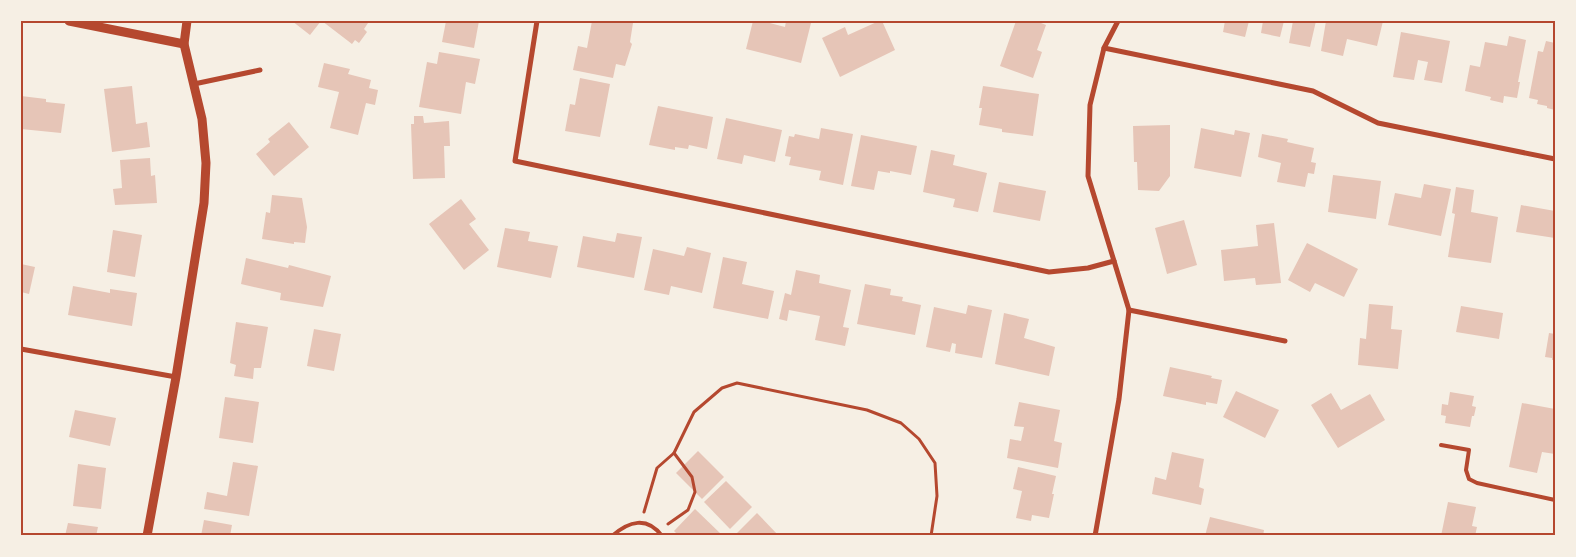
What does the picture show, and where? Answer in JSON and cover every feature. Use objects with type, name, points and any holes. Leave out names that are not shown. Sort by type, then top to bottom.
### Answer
[{"type":"street","points":[[69,21],[184,44]]},
{"type":"street","points":[[147,536],[176,377],[204,203],[206,163],[202,119],[184,44],[187,21]]},
{"type":"street","points":[[537,21],[515,160],[1049,272],[1088,268],[1114,261]]},
{"type":"street","points":[[1095,536],[1119,400],[1129,310],[1088,176],[1090,105],[1104,48],[1118,21]]},
{"type":"street","points":[[1104,48],[1313,91],[1378,123],[1555,159]]},
{"type":"street","points":[[194,84],[260,70]]},
{"type":"street","points":[[1129,310],[1285,341]]},
{"type":"street","points":[[21,349],[176,377]]},
{"type":"lane","points":[[1441,444],[1469,450],[1466,470],[1469,479],[1477,483],[1555,500]]},
{"type":"lane","points":[[612,536],[626,525],[641,522],[656,528],[662,536]]},
{"type":"path","points":[[641,522],[657,468],[674,453],[694,412],[722,388],[737,383],[867,410],[901,423],[919,439],[935,463],[937,496],[932,536]]},
{"type":"path","points":[[656,528],[670,523],[688,510],[695,492],[692,477],[674,453]]},
{"type":"building","points":[[292,21],[321,21],[310,35]]},
{"type":"building","points":[[322,21],[366,21],[368,23],[364,29],[367,32],[359,43],[355,40],[352,44]]},
{"type":"building","points":[[446,21],[479,21],[474,48],[442,42]]},
{"type":"building","points":[[592,21],[624,21],[633,23],[630,42],[632,44],[625,66],[616,64],[613,78],[573,70],[578,46],[587,48]]},
{"type":"building","points":[[753,21],[762,21],[785,27],[786,21],[811,23],[801,63],[746,49]]},
{"type":"building","points":[[882,21],[895,50],[840,77],[822,38],[845,27],[848,35]]},
{"type":"building","points":[[1016,21],[1036,21],[1046,25],[1037,50],[1042,52],[1033,78],[1000,66]]},
{"type":"building","points":[[1225,21],[1249,21],[1245,37],[1223,32]]},
{"type":"building","points":[[1263,21],[1284,21],[1280,37],[1261,33]]},
{"type":"building","points":[[1293,21],[1316,21],[1310,47],[1289,43]]},
{"type":"building","points":[[1326,21],[1383,21],[1377,46],[1347,39],[1343,56],[1321,51]]},
{"type":"building","points":[[1401,32],[1450,41],[1442,83],[1424,80],[1428,62],[1418,60],[1414,80],[1393,77]]},
{"type":"building","points":[[1509,36],[1526,40],[1517,98],[1504,96],[1503,103],[1490,100],[1491,97],[1465,91],[1470,65],[1480,67],[1485,42],[1507,46]]},
{"type":"building","points":[[1546,41],[1555,43],[1555,110],[1537,104],[1538,100],[1529,98],[1538,51],[1543,52]]},
{"type":"building","points":[[439,52],[480,59],[475,84],[466,82],[461,114],[419,107],[427,62],[437,64]]},
{"type":"building","points":[[324,63],[350,69],[348,74],[371,80],[369,88],[378,90],[375,105],[366,103],[358,135],[330,128],[339,92],[318,87]]},
{"type":"building","points":[[580,78],[610,84],[600,137],[565,131],[570,104],[575,105]]},
{"type":"building","points":[[132,86],[136,124],[147,122],[150,147],[112,152],[104,89]]},
{"type":"building","points":[[983,86],[1039,94],[1033,136],[1002,132],[1002,129],[979,125],[982,108],[979,108]]},
{"type":"building","points":[[21,96],[46,99],[46,102],[65,104],[61,133],[21,129]]},
{"type":"building","points":[[658,106],[713,117],[707,149],[689,145],[688,149],[675,147],[675,150],[649,145]]},
{"type":"building","points":[[414,116],[423,116],[424,123],[449,121],[450,146],[444,146],[445,178],[413,179],[411,124],[414,124]]},
{"type":"building","points":[[726,118],[782,130],[775,162],[744,155],[742,164],[717,159]]},
{"type":"building","points":[[289,122],[309,147],[274,176],[256,154],[270,142],[268,139]]},
{"type":"building","points":[[1170,125],[1170,176],[1159,191],[1138,190],[1137,162],[1134,162],[1133,126]]},
{"type":"building","points":[[821,128],[853,134],[843,185],[819,180],[821,171],[789,165],[791,157],[785,156],[789,136],[794,137],[795,134],[819,139]]},
{"type":"building","points":[[1201,128],[1234,135],[1235,130],[1250,133],[1241,177],[1194,168]]},
{"type":"building","points":[[1262,134],[1288,139],[1287,142],[1314,148],[1311,162],[1316,163],[1314,174],[1308,173],[1305,187],[1277,182],[1281,163],[1258,157]]},
{"type":"building","points":[[861,135],[917,146],[911,175],[878,171],[874,190],[851,186]]},
{"type":"building","points":[[931,150],[955,155],[953,165],[987,173],[978,212],[953,207],[955,199],[923,192]]},
{"type":"building","points":[[150,158],[151,176],[155,175],[157,203],[115,205],[113,189],[122,188],[120,160]]},
{"type":"building","points":[[1333,175],[1381,181],[1376,219],[1328,212]]},
{"type":"building","points":[[999,182],[1046,191],[1040,221],[993,212]]},
{"type":"building","points":[[1424,184],[1451,189],[1441,236],[1388,225],[1395,193],[1421,198]]},
{"type":"building","points":[[1456,187],[1474,190],[1471,212],[1498,217],[1491,263],[1448,257],[1455,214],[1452,213]]},
{"type":"building","points":[[272,195],[302,198],[307,227],[305,243],[294,242],[294,244],[262,239],[266,212],[270,213]]},
{"type":"building","points":[[461,199],[476,219],[469,224],[489,250],[464,270],[429,224]]},
{"type":"building","points":[[1521,205],[1555,211],[1555,238],[1516,232]]},
{"type":"building","points":[[1184,220],[1197,265],[1167,274],[1155,228]]},
{"type":"building","points":[[1274,223],[1281,283],[1256,285],[1255,278],[1224,281],[1221,250],[1258,246],[1256,225]]},
{"type":"building","points":[[505,228],[530,232],[528,241],[558,246],[551,278],[497,267]]},
{"type":"building","points":[[113,230],[142,235],[135,277],[107,272]]},
{"type":"building","points":[[617,233],[642,237],[634,278],[577,267],[583,236],[615,242]]},
{"type":"building","points":[[1307,243],[1358,269],[1344,297],[1315,283],[1310,292],[1288,280]]},
{"type":"building","points":[[687,247],[711,253],[702,293],[671,286],[669,295],[644,290],[653,249],[684,256]]},
{"type":"building","points":[[723,257],[747,262],[742,284],[774,291],[768,319],[713,308]]},
{"type":"building","points":[[246,258],[288,268],[289,265],[331,276],[323,307],[280,300],[281,293],[241,284]]},
{"type":"building","points":[[21,264],[35,267],[29,294],[21,292]]},
{"type":"building","points":[[796,270],[820,275],[819,283],[851,290],[843,327],[849,328],[845,346],[815,340],[820,316],[789,310],[787,321],[779,319],[785,293],[791,295]]},
{"type":"building","points":[[865,284],[891,289],[890,295],[903,297],[902,301],[921,305],[915,335],[857,324]]},
{"type":"building","points":[[73,286],[110,293],[110,289],[137,293],[132,326],[68,315]]},
{"type":"building","points":[[1369,304],[1393,306],[1391,329],[1402,330],[1398,369],[1358,365],[1360,338],[1366,339]]},
{"type":"building","points":[[968,305],[992,310],[982,358],[955,353],[956,344],[952,343],[950,352],[926,347],[934,307],[966,314]]},
{"type":"building","points":[[1461,306],[1503,313],[1499,339],[1456,332]]},
{"type":"building","points":[[1004,313],[1029,319],[1024,338],[1055,347],[1049,376],[995,364]]},
{"type":"building","points":[[236,322],[268,327],[261,368],[254,368],[253,379],[234,376],[236,365],[230,363]]},
{"type":"building","points":[[314,329],[341,334],[334,371],[307,366]]},
{"type":"building","points":[[1549,333],[1555,334],[1555,360],[1545,357]]},
{"type":"building","points":[[1170,367],[1222,380],[1217,404],[1206,402],[1206,405],[1163,396]]},
{"type":"building","points":[[1236,391],[1279,410],[1265,438],[1223,417]]},
{"type":"building","points":[[1450,392],[1474,396],[1472,406],[1476,407],[1470,427],[1445,423],[1446,416],[1441,415],[1442,404],[1448,405]]},
{"type":"building","points":[[1331,393],[1341,410],[1370,394],[1385,420],[1338,448],[1311,405]]},
{"type":"building","points":[[225,397],[259,402],[253,443],[219,438]]},
{"type":"building","points":[[1019,402],[1060,410],[1054,441],[1062,443],[1058,468],[1007,458],[1010,439],[1021,441],[1024,427],[1014,426]]},
{"type":"building","points":[[1522,403],[1555,409],[1555,454],[1542,452],[1537,473],[1509,467]]},
{"type":"building","points":[[75,410],[116,418],[110,446],[69,437]]},
{"type":"building","points":[[698,451],[724,477],[702,499],[676,473]]},
{"type":"building","points":[[1172,452],[1204,459],[1199,487],[1204,489],[1201,505],[1152,494],[1155,477],[1166,480]]},
{"type":"building","points":[[233,462],[258,466],[249,516],[204,509],[207,492],[227,496]]},
{"type":"building","points":[[78,464],[106,468],[101,509],[73,506]]},
{"type":"building","points":[[1018,467],[1056,476],[1049,518],[1032,515],[1031,521],[1016,518],[1022,491],[1013,489]]},
{"type":"building","points":[[726,481],[752,507],[730,529],[704,502]]},
{"type":"building","points":[[1448,502],[1476,507],[1472,526],[1477,527],[1475,536],[1441,536]]},
{"type":"building","points":[[695,509],[721,536],[679,536],[674,531]]},
{"type":"building","points":[[757,513],[779,536],[735,535]]},
{"type":"building","points":[[1210,517],[1264,530],[1263,536],[1205,536]]},
{"type":"building","points":[[204,520],[232,525],[230,536],[201,536]]},
{"type":"building","points":[[68,523],[98,527],[96,536],[65,536]]}]
